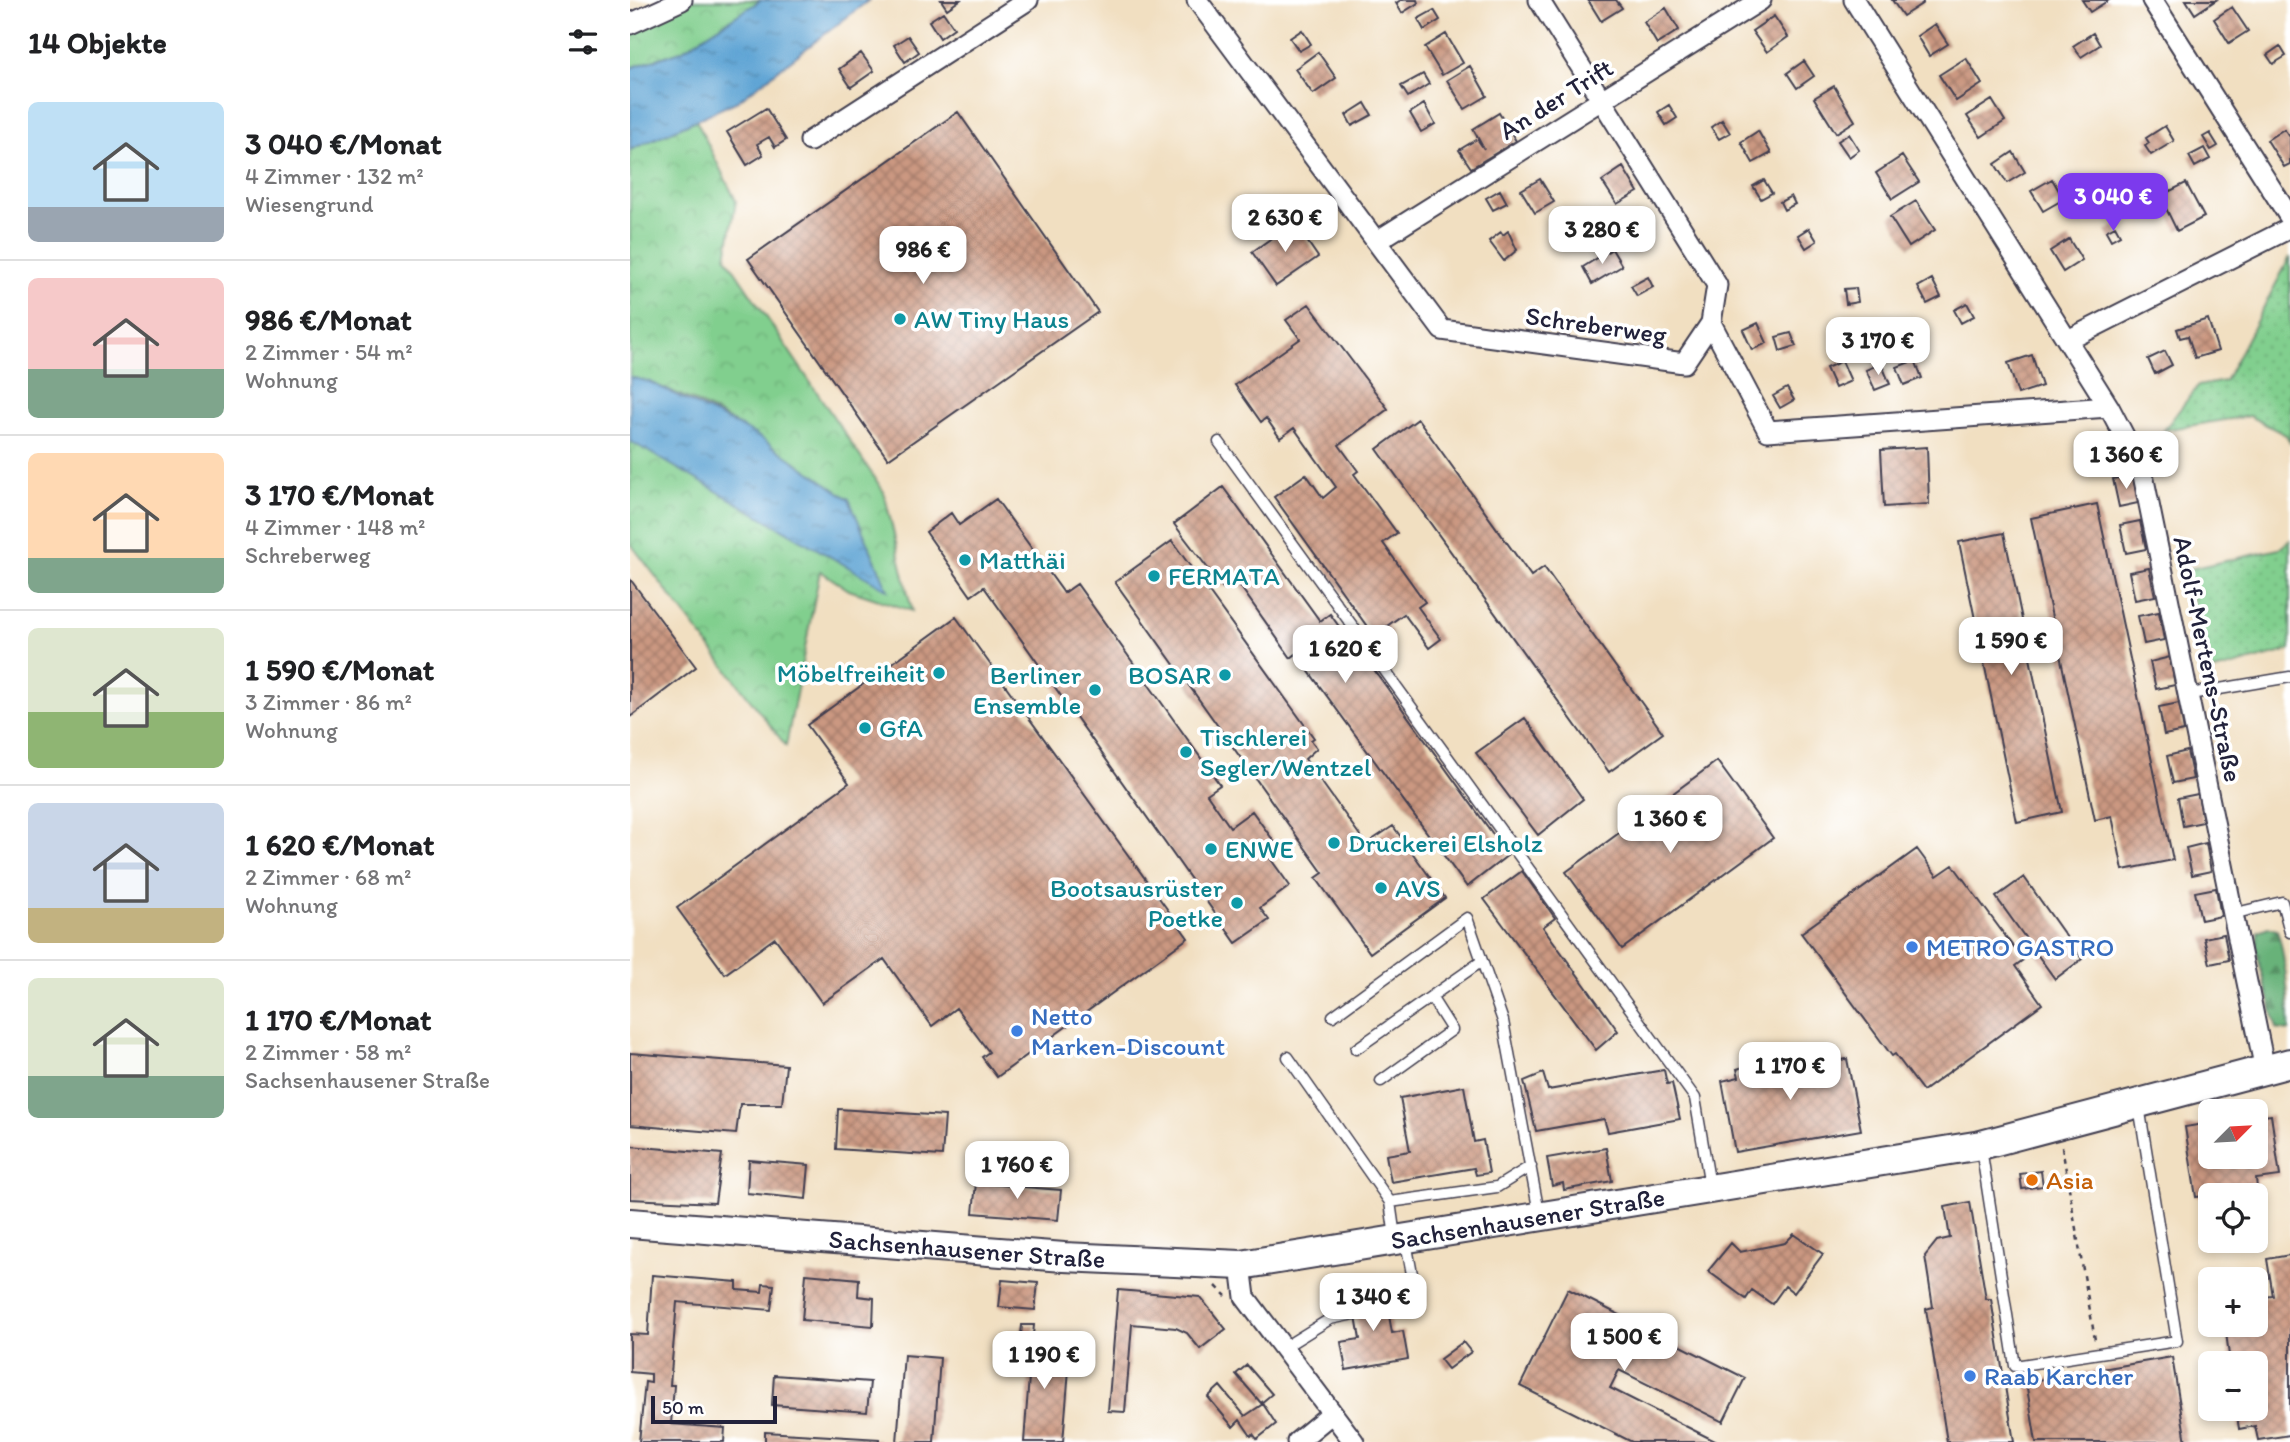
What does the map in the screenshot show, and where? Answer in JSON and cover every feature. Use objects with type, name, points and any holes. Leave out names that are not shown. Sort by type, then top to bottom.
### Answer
[{"type":"main road","name":"Sachsenhausener Straße","points":[[630,1223],[1064,1257],[1241,1265],[1981,1144],[2278,1067]]},
{"type":"street","points":[[630,24],[659,13],[682,0]]},
{"type":"street","points":[[810,141],[1028,0]]},
{"type":"street","name":"Schreberweg","points":[[1197,0],[1442,330],[1684,363],[1711,323]]},
{"type":"street","points":[[1539,0],[1717,285],[1711,323],[1768,431],[2109,407]]},
{"type":"street","name":"An der Trift","points":[[1377,241],[1761,0]]},
{"type":"street","name":"Adolf-Mertens-Straße","points":[[1854,0],[2109,407],[2142,470],[2190,694],[2232,914],[2278,1067]]},
{"type":"street","points":[[2152,0],[2290,219]]},
{"type":"street","points":[[2068,341],[2290,228]]},
{"type":"street","points":[[1241,1265],[1245,1297],[1354,1442]]},
{"type":"street","points":[[1297,1442],[1331,1414]]},
{"type":"lane","points":[[1219,442],[1695,1098],[1712,1190]]},
{"type":"lane","points":[[2190,694],[2290,677]]},
{"type":"lane","points":[[2232,914],[2286,901],[2290,932]]},
{"type":"lane","points":[[1334,1016],[1467,918],[1503,1021],[1540,1217]]},
{"type":"lane","points":[[1356,1049],[1482,961]]},
{"type":"lane","points":[[1381,1081],[1452,1030],[1431,997]]},
{"type":"lane","points":[[1282,1349],[1330,1319],[1417,1301],[1391,1202],[1288,1057]]},
{"type":"lane","points":[[1981,1144],[2015,1366],[2177,1342],[2139,1105]]},
{"type":"lane","points":[[1391,1202],[1497,1186],[1531,1166]]},
{"type":"path","points":[[2058,1125],[2097,1354]]},
{"type":"green space","points":[[682,0],[761,0],[681,51],[630,68],[630,24]]},
{"type":"green space","points":[[696,120],[736,201],[726,257],[884,492],[912,611],[849,590],[820,571],[786,746],[630,543],[630,441],[849,499],[771,446],[716,413],[688,398],[630,377],[630,150]]},
{"type":"green space","points":[[2290,257],[2290,442],[2286,435],[2249,416],[2164,430],[2198,386],[2225,381]]},
{"type":"green space","points":[[2290,540],[2290,650],[2211,672],[2185,570],[2279,549]]},
{"type":"green space","points":[[2268,927],[2277,930],[2282,952],[2288,995],[2289,1031],[2277,1029],[2256,950],[2258,931]]},
{"type":"water","points":[[761,0],[869,0],[738,101],[630,150],[630,68],[681,51]]},
{"type":"water","points":[[630,377],[650,382],[755,434],[849,499],[888,590],[630,441]]},
{"type":"building","points":[[941,0],[960,0],[947,9]]},
{"type":"building","points":[[1401,0],[1417,0],[1418,3],[1402,13],[1396,3]]},
{"type":"building","points":[[1588,0],[1616,0],[1622,8],[1601,21]]},
{"type":"building","points":[[1892,0],[1922,0],[1923,3],[1903,16]]},
{"type":"building","points":[[2082,0],[2109,0],[2090,12]]},
{"type":"building","points":[[2186,0],[2216,0],[2195,14]]},
{"type":"building","points":[[2232,7],[2248,31],[2229,43],[2214,19]]},
{"type":"building","points":[[1666,8],[1679,30],[1657,44],[1644,22]]},
{"type":"building","points":[[1434,10],[1440,20],[1424,30],[1418,19]]},
{"type":"building","points":[[943,12],[954,28],[940,38],[929,21]]},
{"type":"building","points":[[1774,16],[1788,37],[1767,52],[1752,31]]},
{"type":"building","points":[[1935,24],[1948,44],[1929,56],[1917,36]]},
{"type":"building","points":[[1302,30],[1311,44],[1299,51],[1290,38]]},
{"type":"building","points":[[2093,33],[2100,45],[2081,57],[2073,46]]},
{"type":"building","points":[[1446,34],[1463,63],[1442,75],[1425,47]]},
{"type":"building","points":[[908,36],[919,52],[905,62],[894,45]]},
{"type":"building","points":[[2280,46],[2286,56],[2273,64],[2267,55]]},
{"type":"building","points":[[1318,52],[1336,78],[1313,94],[1295,69]]},
{"type":"building","points":[[861,53],[874,71],[851,87],[839,69]]},
{"type":"building","points":[[1966,58],[1982,84],[1956,101],[1939,75]]},
{"type":"building","points":[[1804,61],[1814,76],[1797,88],[1787,73]]},
{"type":"building","points":[[1470,66],[1487,96],[1465,109],[1447,80]]},
{"type":"building","points":[[1423,74],[1429,84],[1408,97],[1401,86]]},
{"type":"building","points":[[1834,86],[1855,121],[1836,133],[1814,98]]},
{"type":"building","points":[[1992,100],[2005,121],[1981,137],[1967,116]]},
{"type":"building","points":[[1365,103],[1372,115],[1352,126],[1346,115]]},
{"type":"building","points":[[1424,104],[1435,124],[1421,132],[1410,113]]},
{"type":"building","points":[[1669,105],[1677,118],[1666,125],[1658,112]]},
{"type":"building","points":[[766,108],[786,140],[775,147],[769,137],[757,144],[763,155],[747,165],[727,132]]},
{"type":"building","name":"AW Tiny Haus","points":[[958,112],[1098,312],[888,459],[748,259]]},
{"type":"building","points":[[1499,113],[1516,141],[1471,168],[1459,150],[1477,139],[1484,149],[1473,129]]},
{"type":"building","points":[[1722,120],[1730,133],[1719,139],[1711,127]]},
{"type":"building","points":[[2165,126],[2174,141],[2151,155],[2145,146],[2149,143],[2146,138]]},
{"type":"building","points":[[2284,129],[2290,137],[2290,164],[2284,167],[2267,140]]},
{"type":"building","points":[[1758,131],[1771,153],[1753,163],[1741,142]]},
{"type":"building","points":[[2210,133],[2218,146],[2211,150],[2203,137]]},
{"type":"building","points":[[1849,134],[1859,150],[1849,157],[1838,141]]},
{"type":"building","points":[[2204,148],[2210,159],[2195,167],[2189,156]]},
{"type":"building","points":[[2013,152],[2025,172],[2007,183],[1995,164]]},
{"type":"building","points":[[1902,156],[1919,182],[1892,199],[1876,173]]},
{"type":"building","points":[[1623,167],[1638,192],[1617,204],[1602,181]]},
{"type":"building","points":[[1540,179],[1554,202],[1535,213],[1521,190]]},
{"type":"building","points":[[2052,179],[2064,199],[2043,211],[2031,191]]},
{"type":"building","points":[[1764,180],[1772,193],[1761,199],[1753,186]]},
{"type":"building","points":[[2186,183],[2204,217],[2177,231],[2160,196]]},
{"type":"building","points":[[1500,190],[1507,203],[1493,210],[1486,198]]},
{"type":"building","points":[[1791,196],[1795,204],[1784,210],[1780,202]]},
{"type":"building","points":[[1916,201],[1935,230],[1909,247],[1890,217]]},
{"type":"building","points":[[1294,222],[1318,257],[1276,286],[1252,252]]},
{"type":"building","points":[[2115,226],[2120,235],[2111,240],[2106,231]]},
{"type":"building","points":[[1809,228],[1817,241],[1806,248],[1798,235]]},
{"type":"building","points":[[1508,231],[1517,250],[1504,261],[1489,241],[1501,232],[1503,235]]},
{"type":"building","points":[[2069,239],[2082,260],[2063,272],[2050,251]]},
{"type":"building","points":[[1612,249],[1622,266],[1592,284],[1583,267]]},
{"type":"building","points":[[1648,277],[1653,287],[1637,296],[1631,286]]},
{"type":"building","points":[[1932,279],[1941,297],[1927,304],[1918,287]]},
{"type":"building","points":[[1856,288],[1858,302],[1846,304],[1844,289]]},
{"type":"building","points":[[1967,303],[1974,316],[1961,323],[1954,310]]},
{"type":"building","points":[[1309,304],[1388,409],[1339,445],[1358,471],[1354,474],[1397,533],[1383,543],[1425,602],[1418,607],[1441,639],[1429,648],[1404,614],[1387,626],[1393,633],[1379,643],[1274,497],[1306,474],[1323,498],[1336,487],[1294,428],[1280,438],[1266,418],[1261,422],[1235,385],[1300,339],[1286,320]]},
{"type":"building","points":[[2208,319],[2218,351],[2195,358],[2188,336],[2180,338],[2177,329]]},
{"type":"building","points":[[1758,323],[1767,343],[1752,350],[1743,330]]},
{"type":"building","points":[[1791,333],[1796,346],[1780,351],[1776,337]]},
{"type":"building","points":[[2165,351],[2172,365],[2155,374],[2148,359]]},
{"type":"building","points":[[2032,355],[2042,386],[2018,394],[2008,363]]},
{"type":"building","points":[[1915,360],[1922,378],[1904,385],[1897,367]]},
{"type":"building","points":[[1842,361],[1851,381],[1835,388],[1826,368]]},
{"type":"building","points":[[1881,363],[1890,384],[1875,390],[1866,370]]},
{"type":"building","points":[[1787,388],[1794,400],[1780,408],[1773,396]]},
{"type":"building","points":[[1418,419],[1531,576],[1544,567],[1663,733],[1609,772],[1377,449]]},
{"type":"building","points":[[1927,447],[1929,504],[1884,507],[1881,450]]},
{"type":"building","points":[[2133,475],[2138,503],[2119,507],[2113,479]]},
{"type":"building","points":[[1223,487],[1320,621],[1330,614],[1343,632],[1334,640],[1347,658],[1359,649],[1508,855],[1467,887],[1296,654],[1291,658],[1235,579],[1223,588],[1174,524]]},
{"type":"building","points":[[996,499],[1064,593],[1077,584],[1220,785],[1207,794],[1230,827],[1252,811],[1278,847],[1267,854],[1290,886],[1260,908],[1269,920],[1236,943],[984,587],[971,596],[926,532],[951,513],[959,525]]},
{"type":"building","points":[[2097,504],[2173,860],[2123,870],[2112,816],[2095,820],[2031,518]]},
{"type":"building","points":[[2140,521],[2146,549],[2126,553],[2120,525]]},
{"type":"building","points":[[2004,533],[2062,812],[2017,822],[1959,542]]},
{"type":"building","points":[[1172,541],[1314,738],[1311,740],[1317,748],[1305,759],[1366,844],[1393,826],[1445,898],[1370,953],[1316,878],[1323,873],[1115,582]]},
{"type":"building","points":[[2149,568],[2155,596],[2135,600],[2129,572]]},
{"type":"building","points":[[630,579],[696,667],[630,717]]},
{"type":"building","points":[[2159,612],[2164,640],[2144,644],[2138,616]]},
{"type":"building","points":[[956,617],[1188,938],[997,1077],[982,1057],[989,1052],[956,1008],[932,1026],[884,959],[822,1003],[775,938],[725,974],[677,908],[849,783],[807,725]]},
{"type":"building","points":[[2170,657],[2175,685],[2156,689],[2150,662]]},
{"type":"building","points":[[2179,703],[2184,731],[2164,735],[2159,707]]},
{"type":"building","points":[[1525,718],[1583,799],[1538,835],[1476,753]]},
{"type":"building","points":[[2187,751],[2193,779],[2173,783],[2167,756]]},
{"type":"building","points":[[1717,761],[1773,838],[1622,949],[1566,872]]},
{"type":"building","points":[[2198,794],[2203,822],[2183,826],[2178,798]]},
{"type":"building","points":[[2206,843],[2211,871],[2192,875],[2186,848]]},
{"type":"building","name":"METRO GASTRO","points":[[1917,849],[1937,876],[1953,865],[2023,960],[2015,966],[2042,1004],[1923,1091],[1895,1054],[1892,1056],[1801,933]]},
{"type":"building","points":[[1522,871],[1555,918],[1543,927],[1618,1031],[1596,1050],[1484,899]]},
{"type":"building","points":[[2024,877],[2082,959],[2055,979],[1996,897]]},
{"type":"building","points":[[2216,888],[2221,916],[2201,920],[2195,892]]},
{"type":"building","points":[[2224,934],[2229,960],[2210,964],[2204,938]]},
{"type":"building","points":[[1797,1051],[1799,1061],[1814,1057],[1816,1064],[1847,1059],[1861,1130],[1735,1152],[1722,1081],[1739,1077],[1737,1069]]},
{"type":"building","points":[[630,1053],[786,1065],[782,1104],[740,1104],[736,1134],[630,1125]]},
{"type":"building","points":[[1664,1070],[1667,1084],[1672,1083],[1680,1119],[1608,1132],[1604,1119],[1536,1131],[1524,1081],[1543,1073],[1548,1090]]},
{"type":"building","points":[[1464,1086],[1474,1142],[1483,1140],[1489,1173],[1476,1175],[1474,1168],[1391,1182],[1386,1155],[1410,1151],[1400,1098]]},
{"type":"building","points":[[838,1109],[945,1116],[942,1156],[836,1149]]},
{"type":"building","points":[[2268,1115],[2271,1115],[2280,1176],[2256,1179],[2256,1183],[2198,1183],[2196,1197],[2185,1127],[2198,1125],[2198,1169],[2268,1169]]},
{"type":"building","points":[[630,1146],[722,1154],[715,1203],[630,1199]]},
{"type":"building","points":[[1606,1148],[1612,1181],[1564,1190],[1563,1183],[1552,1186],[1547,1158]]},
{"type":"building","points":[[749,1160],[809,1165],[806,1199],[747,1193]]},
{"type":"building","name":"Asia","points":[[2041,1171],[2043,1186],[2022,1189],[2020,1174]]},
{"type":"building","points":[[976,1183],[1061,1190],[1058,1220],[973,1213]]},
{"type":"building","name":"Raab Karcher","points":[[1970,1202],[1986,1299],[1991,1299],[2014,1442],[1947,1442],[1926,1309],[1933,1307],[1925,1256],[1937,1241],[1950,1238],[1945,1207]]},
{"type":"building","points":[[1794,1234],[1823,1254],[1794,1293],[1785,1286],[1772,1304],[1752,1290],[1746,1299],[1708,1271],[1731,1243],[1740,1252],[1785,1243]]},
{"type":"building","points":[[2290,1255],[2290,1435],[2258,1440],[2255,1426],[2239,1429],[2238,1421],[2268,1421],[2268,1351],[2228,1351],[2227,1337],[2268,1337],[2268,1297],[2273,1296],[2267,1259]]},
{"type":"building","points":[[806,1274],[859,1279],[858,1296],[874,1298],[873,1326],[802,1320]]},
{"type":"building","points":[[652,1275],[737,1282],[737,1290],[762,1292],[763,1284],[774,1285],[771,1310],[677,1302],[670,1385],[674,1385],[671,1424],[725,1428],[724,1442],[639,1442],[645,1382],[651,1383],[651,1374],[630,1372],[630,1334],[648,1335]]},
{"type":"building","points":[[1002,1280],[1038,1283],[1035,1310],[999,1307]]},
{"type":"building","points":[[1384,1286],[1392,1333],[1403,1331],[1408,1359],[1346,1370],[1341,1342],[1360,1339],[1352,1292]]},
{"type":"building","points":[[1568,1289],[1745,1378],[1723,1422],[1619,1370],[1610,1388],[1717,1442],[1632,1442],[1520,1386]]},
{"type":"building","points":[[1118,1290],[1200,1297],[1226,1329],[1200,1349],[1187,1333],[1176,1328],[1132,1324],[1125,1412],[1108,1411]]},
{"type":"building","points":[[1022,1325],[1034,1325],[1031,1354],[1070,1357],[1063,1442],[1024,1442],[1029,1377],[1017,1376]]},
{"type":"building","points":[[1463,1342],[1471,1352],[1448,1369],[1440,1359]]},
{"type":"building","points":[[904,1355],[940,1358],[934,1442],[897,1442]]},
{"type":"building","points":[[2172,1357],[2186,1442],[2036,1442],[2026,1382]]},
{"type":"building","points":[[1247,1365],[1272,1394],[1261,1403],[1236,1374]]},
{"type":"building","points":[[774,1375],[870,1382],[867,1412],[772,1405]]},
{"type":"building","points":[[1220,1386],[1245,1416],[1263,1404],[1276,1424],[1257,1439],[1253,1434],[1251,1436],[1240,1420],[1233,1427],[1208,1397]]},
{"type":"building","points":[[765,1432],[879,1439],[879,1442],[765,1442]]},
{"type":"place","name":"AW Tiny Haus","points":[[900,319]]},
{"type":"place","name":"Matthäi","points":[[965,560]]},
{"type":"place","name":"FERMATA","points":[[1154,576]]},
{"type":"place","name":"Möbelfreiheit","points":[[939,673]]},
{"type":"place","name":"BOSAR","points":[[1225,675]]},
{"type":"place","name":"Berliner Ensemble","points":[[1095,690]]},
{"type":"place","name":"GfA","points":[[865,728]]},
{"type":"place","name":"Tischlerei Segler/Wentzel","points":[[1186,752]]},
{"type":"place","name":"Druckerei Elsholz","points":[[1334,843]]},
{"type":"place","name":"ENWE","points":[[1211,849]]},
{"type":"place","name":"AVS","points":[[1381,888]]},
{"type":"place","name":"Bootsausrüster Poetke","points":[[1237,903]]},
{"type":"place","name":"METRO GASTRO","points":[[1912,947]]},
{"type":"place","name":"Netto Marken-Discount","points":[[1017,1031]]},
{"type":"place","name":"Asia","points":[[2032,1180]]},
{"type":"place","name":"Raab Karcher","points":[[1970,1376]]}]
